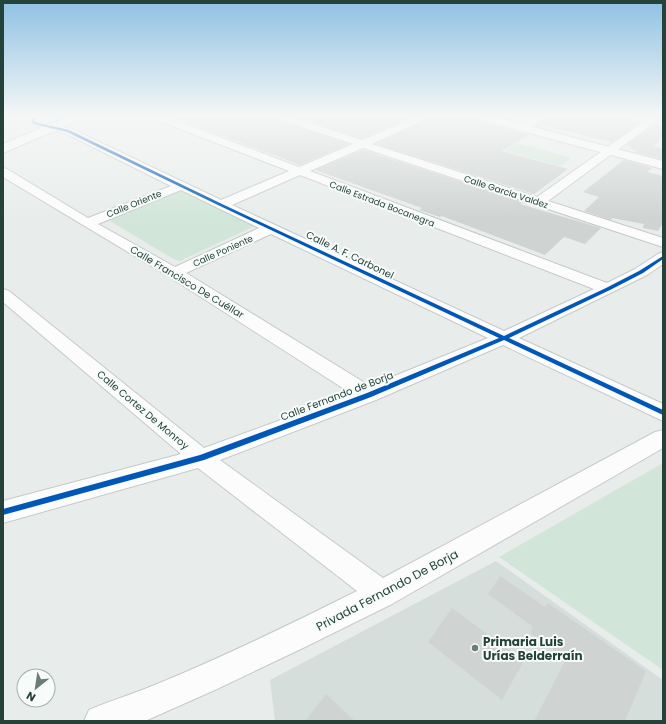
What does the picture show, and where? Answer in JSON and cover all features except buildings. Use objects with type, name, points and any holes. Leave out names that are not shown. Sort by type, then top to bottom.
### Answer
[{"type":"main road","points":[[611,151],[663,165]]},
{"type":"street","name":"Calle A. F. Carbonel","points":[[109,151],[663,413]]},
{"type":"street","name":"Calle Estrada Bocanegra","points":[[245,151],[608,289]]},
{"type":"street","points":[[221,205],[349,151]]},
{"type":"street","name":"Calle García Valdez","points":[[381,151],[663,243]]},
{"type":"street","points":[[538,202],[611,151]]},
{"type":"street","name":"Calle Francisco De Cuéllar","points":[[3,172],[174,273],[369,395]]},
{"type":"street","name":"Calle Oriente","points":[[87,223],[181,186]]},
{"type":"street","name":"Calle Poniente","points":[[174,273],[272,228]]},
{"type":"street","name":"Calle Fernando de Borja","points":[[3,512],[201,458],[369,395],[504,338],[608,289],[641,272],[663,257]]},
{"type":"street","name":"Calle Cortez De Monroy","points":[[3,294],[201,458],[382,594]]},
{"type":"street","name":"Privada Fernando De Borja","points":[[117,718],[276,646],[382,594],[663,438]]},
{"type":"shaded area","name":"Primaria Luis Urías Belderraín","points":[[496,561],[663,680],[663,721],[275,721],[270,680]]},
{"type":"green space","points":[[504,151],[546,151],[572,158],[560,166]]},
{"type":"green space","points":[[184,190],[257,225],[180,261],[175,260],[110,221],[113,218]]},
{"type":"green space","points":[[663,463],[663,670],[499,557]]},
{"type":"cycle path","points":[[109,151],[663,413]]},
{"type":"cycle path","points":[[3,512],[201,458],[369,395],[504,338],[608,289],[641,272],[663,257]]},
{"type":"place","name":"Primaria Luis Urías Belderraín","points":[[475,648]]}]
